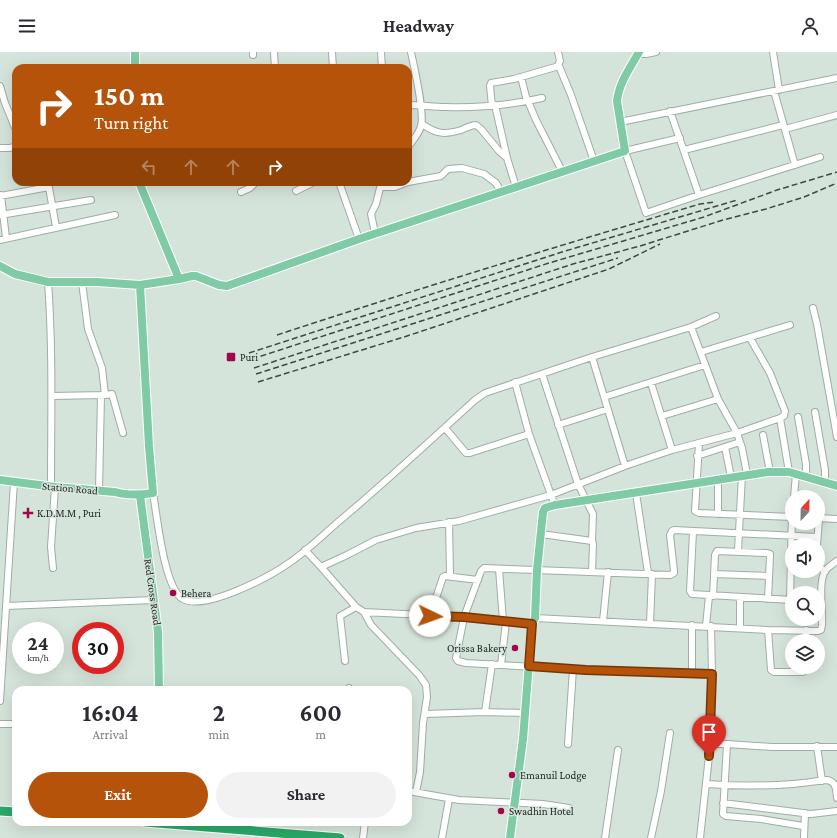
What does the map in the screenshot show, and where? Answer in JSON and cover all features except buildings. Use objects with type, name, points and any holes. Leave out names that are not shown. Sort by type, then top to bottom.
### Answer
[{"type":"highway","points":[[0,811],[12,812]]},
{"type":"highway","points":[[181,826],[251,834],[340,838]]},
{"type":"main road","points":[[135,52],[135,64]]},
{"type":"main road","points":[[0,266],[15,274],[48,282],[140,285],[196,276],[219,285],[227,286],[376,233],[625,151],[616,101],[623,81],[638,53]]},
{"type":"main road","points":[[141,186],[178,280]]},
{"type":"main road","points":[[140,285],[153,493]]},
{"type":"main road","points":[[510,838],[523,741],[524,713],[541,534],[544,510],[547,506],[770,472],[793,473],[837,486]]},
{"type":"main road","name":"Station Road","points":[[0,480],[14,484],[115,492],[124,495],[153,493]]},
{"type":"main road","points":[[0,484],[14,484]]},
{"type":"main road","points":[[54,488],[114,496],[124,495]]},
{"type":"main road","name":"Red Cross Road","points":[[140,495],[158,632],[159,686]]},
{"type":"street","points":[[274,52],[275,64]]},
{"type":"street","points":[[332,52],[333,64]]},
{"type":"street","points":[[381,52],[382,64]]},
{"type":"street","points":[[412,52],[421,105],[422,124],[412,141]]},
{"type":"street","points":[[558,52],[560,61],[558,65]]},
{"type":"street","points":[[638,53],[646,54],[656,52]]},
{"type":"street","points":[[773,52],[777,90],[784,127],[795,165]]},
{"type":"street","points":[[516,187],[494,106],[490,86],[491,83],[521,77],[558,65]]},
{"type":"street","points":[[558,65],[560,66],[571,95],[594,161]]},
{"type":"street","points":[[521,77],[527,101],[562,172]]},
{"type":"street","points":[[620,122],[837,78]]},
{"type":"street","points":[[0,86],[12,120]]},
{"type":"street","points":[[412,105],[445,107],[494,106],[542,98]]},
{"type":"street","points":[[670,111],[698,195]]},
{"type":"street","points":[[684,150],[837,115]]},
{"type":"street","points":[[422,124],[432,131],[441,133],[452,132],[476,125],[481,129],[491,143],[507,158]]},
{"type":"street","points":[[680,138],[625,151],[646,213],[698,195],[820,157]]},
{"type":"street","points":[[0,148],[12,147]]},
{"type":"street","points":[[412,181],[441,176],[448,169],[462,168],[479,172],[491,178],[502,192]]},
{"type":"street","points":[[39,186],[0,195],[3,239],[115,215]]},
{"type":"street","points":[[48,186],[56,227]]},
{"type":"street","points":[[242,192],[252,186]]},
{"type":"street","points":[[296,191],[306,186]]},
{"type":"street","points":[[340,186],[359,239]]},
{"type":"street","points":[[376,233],[371,214],[376,204],[381,186]]},
{"type":"street","points":[[382,186],[398,186]]},
{"type":"street","points":[[2,214],[91,200]]},
{"type":"street","points":[[48,282],[51,330],[54,488],[51,547],[53,568]]},
{"type":"street","points":[[82,282],[88,329],[102,368],[103,395],[99,491]]},
{"type":"street","points":[[813,308],[837,437]]},
{"type":"street","points":[[153,493],[165,566],[172,586],[182,599],[191,602],[201,602],[217,598],[240,590],[288,564],[403,466],[475,400],[485,393],[592,357],[691,327],[716,316]]},
{"type":"street","points":[[701,352],[790,325]]},
{"type":"street","points":[[691,327],[718,399],[737,433],[740,442],[744,475],[738,551]]},
{"type":"street","points":[[321,567],[376,540],[416,528],[459,521],[551,495],[625,466],[672,450],[737,433],[784,416],[785,411],[770,373],[750,338]]},
{"type":"street","points":[[592,357],[625,466]]},
{"type":"street","points":[[604,397],[705,365]]},
{"type":"street","points":[[542,374],[578,484],[593,514],[592,541],[594,544],[592,572]]},
{"type":"street","points":[[515,382],[529,434],[555,505]]},
{"type":"street","points":[[651,383],[672,450]]},
{"type":"street","points":[[52,396],[112,394],[123,433]]},
{"type":"street","points":[[662,416],[718,399]]},
{"type":"street","points":[[558,424],[608,409]]},
{"type":"street","points":[[814,412],[825,470],[825,482]]},
{"type":"street","points":[[798,417],[806,464],[806,477]]},
{"type":"street","points":[[780,418],[793,473],[794,490]]},
{"type":"street","points":[[445,428],[466,453],[529,434]]},
{"type":"street","points":[[763,435],[770,472]]},
{"type":"street","points":[[697,456],[740,442]]},
{"type":"street","points":[[699,443],[697,456],[695,511],[699,513],[785,517]]},
{"type":"street","points":[[725,447],[731,477]]},
{"type":"street","points":[[718,479],[718,514]]},
{"type":"street","points":[[0,700],[14,484]]},
{"type":"street","points":[[636,493],[650,574],[650,624]]},
{"type":"street","points":[[825,518],[837,519]]},
{"type":"street","points":[[449,522],[450,576]]},
{"type":"street","points":[[791,530],[791,586]]},
{"type":"street","points":[[712,674],[573,669],[466,663],[456,660],[464,617],[481,571],[484,568],[670,575],[674,573],[670,535],[672,531],[817,537],[818,530]]},
{"type":"street","points":[[693,532],[691,593],[693,595],[785,600]]},
{"type":"street","points":[[541,534],[592,541]]},
{"type":"street","points":[[305,550],[356,607],[364,612],[464,617],[522,623],[534,619],[692,625],[768,630],[821,630],[822,626]]},
{"type":"street","points":[[700,838],[707,784],[710,744],[712,674],[708,626],[715,555],[717,551],[770,554],[768,599]]},
{"type":"street","points":[[825,572],[837,561]]},
{"type":"street","points":[[499,569],[504,622],[501,665]]},
{"type":"street","points":[[603,621],[608,572]]},
{"type":"street","points":[[714,574],[769,576]]},
{"type":"street","points":[[430,616],[442,578],[445,576],[450,576],[478,580]]},
{"type":"street","points":[[740,598],[740,628]]},
{"type":"street","points":[[6,606],[154,600]]},
{"type":"street","points":[[345,661],[340,616],[356,607]]},
{"type":"street","points":[[364,612],[371,626],[391,644],[401,657],[424,680],[427,691],[420,772],[416,792]]},
{"type":"street","points":[[692,625],[692,673]]},
{"type":"street","points":[[768,630],[770,668],[772,672],[785,672]]},
{"type":"street","points":[[485,712],[492,664]]},
{"type":"street","points":[[568,744],[573,669]]},
{"type":"street","points":[[425,714],[485,712],[524,713]]},
{"type":"street","points":[[0,724],[12,724]]},
{"type":"street","points":[[651,838],[661,791],[670,734]]},
{"type":"street","points":[[710,744],[772,747],[837,746]]},
{"type":"street","points":[[727,744],[723,803],[723,812],[726,816],[761,819],[803,826]]},
{"type":"street","points":[[817,746],[822,781]]},
{"type":"street","points":[[605,838],[618,750]]},
{"type":"street","points":[[832,782],[837,777]]},
{"type":"street","points":[[707,784],[724,786],[793,784],[822,781],[832,782],[836,786],[837,798]]},
{"type":"street","points":[[412,791],[449,799],[542,804],[569,808]]},
{"type":"street","points":[[442,838],[449,799]]},
{"type":"street","points":[[723,803],[816,814],[837,811]]},
{"type":"street","points":[[804,838],[803,826],[805,813]]},
{"type":"street","points":[[363,838],[364,826]]},
{"type":"railway","points":[[252,359],[549,263],[704,217],[777,190],[837,172]]},
{"type":"railway","points":[[254,368],[573,264],[640,246],[804,197],[837,183]]},
{"type":"railway","points":[[249,353],[562,252],[737,200]]},
{"type":"railway","points":[[277,335],[541,252],[700,204],[714,202]]},
{"type":"railway","points":[[258,382],[404,337],[609,269],[660,244]]},
{"type":"railway","points":[[256,374],[618,258]]},
{"type":"place","name":"Puri","points":[[231,357]]},
{"type":"place","name":"K.D.M.M , Puri","points":[[28,513]]},
{"type":"place","name":"Behera","points":[[173,593]]},
{"type":"place","name":"Orissa Bakery","points":[[515,648]]},
{"type":"place","name":"Emanuil Lodge","points":[[512,775]]},
{"type":"place","name":"Swadhin Hotel","points":[[501,811]]},
{"type":"route","points":[[430,616],[464,617],[532,624],[529,666],[586,670],[712,674],[709,756]]}]
